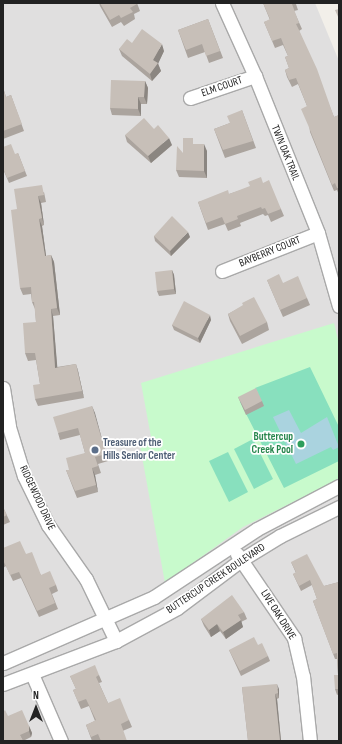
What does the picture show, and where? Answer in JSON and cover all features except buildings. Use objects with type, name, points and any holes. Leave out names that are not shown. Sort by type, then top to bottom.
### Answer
[{"type":"street","name":"TWIN OAK TRAIL","points":[[222,3],[255,76],[318,233],[339,306]]},
{"type":"street","name":"ELM COURT","points":[[190,98],[255,76]]},
{"type":"street","name":"BAYBERRY COURT","points":[[222,272],[318,233]]},
{"type":"street","name":"RIDGEWOOD DRIVE","points":[[3,388],[9,427],[24,476],[48,525],[86,579],[116,640]]},
{"type":"street","name":"BUTTERCUP CREEK BOULEVARD","points":[[3,664],[154,597],[231,545],[264,525],[339,486]]},
{"type":"street","name":"BUTTERCUP CREEK BOULEVARD","points":[[3,684],[32,674],[116,640],[176,608],[241,560],[280,536],[339,507]]},
{"type":"street","name":"LIVE OAK DRIVE","points":[[231,545],[294,638],[303,676],[310,741]]},
{"type":"street","points":[[32,674],[61,741]]},
{"type":"shaded area","points":[[3,3],[315,3],[339,61],[339,741],[3,741]]},
{"type":"green space","points":[[334,323],[339,344],[339,479],[243,527],[165,583],[139,440],[151,437],[141,383]]},
{"type":"green space","name":"Buttercup Creek Pool","points":[[310,367],[339,427],[339,461],[284,488],[240,402],[258,393],[255,388]]},
{"type":"green space","points":[[253,439],[273,479],[254,489],[234,449]]},
{"type":"green space","points":[[228,452],[248,492],[229,502],[209,461]]},
{"type":"water","points":[[289,410],[301,433],[327,417],[339,447],[333,450],[331,447],[296,464],[273,417]]},
{"type":"place","name":"Buttercup Creek Pool","points":[[301,444]]},
{"type":"place","name":"Treasure of the Hills Senior Center","points":[[95,450]]}]
